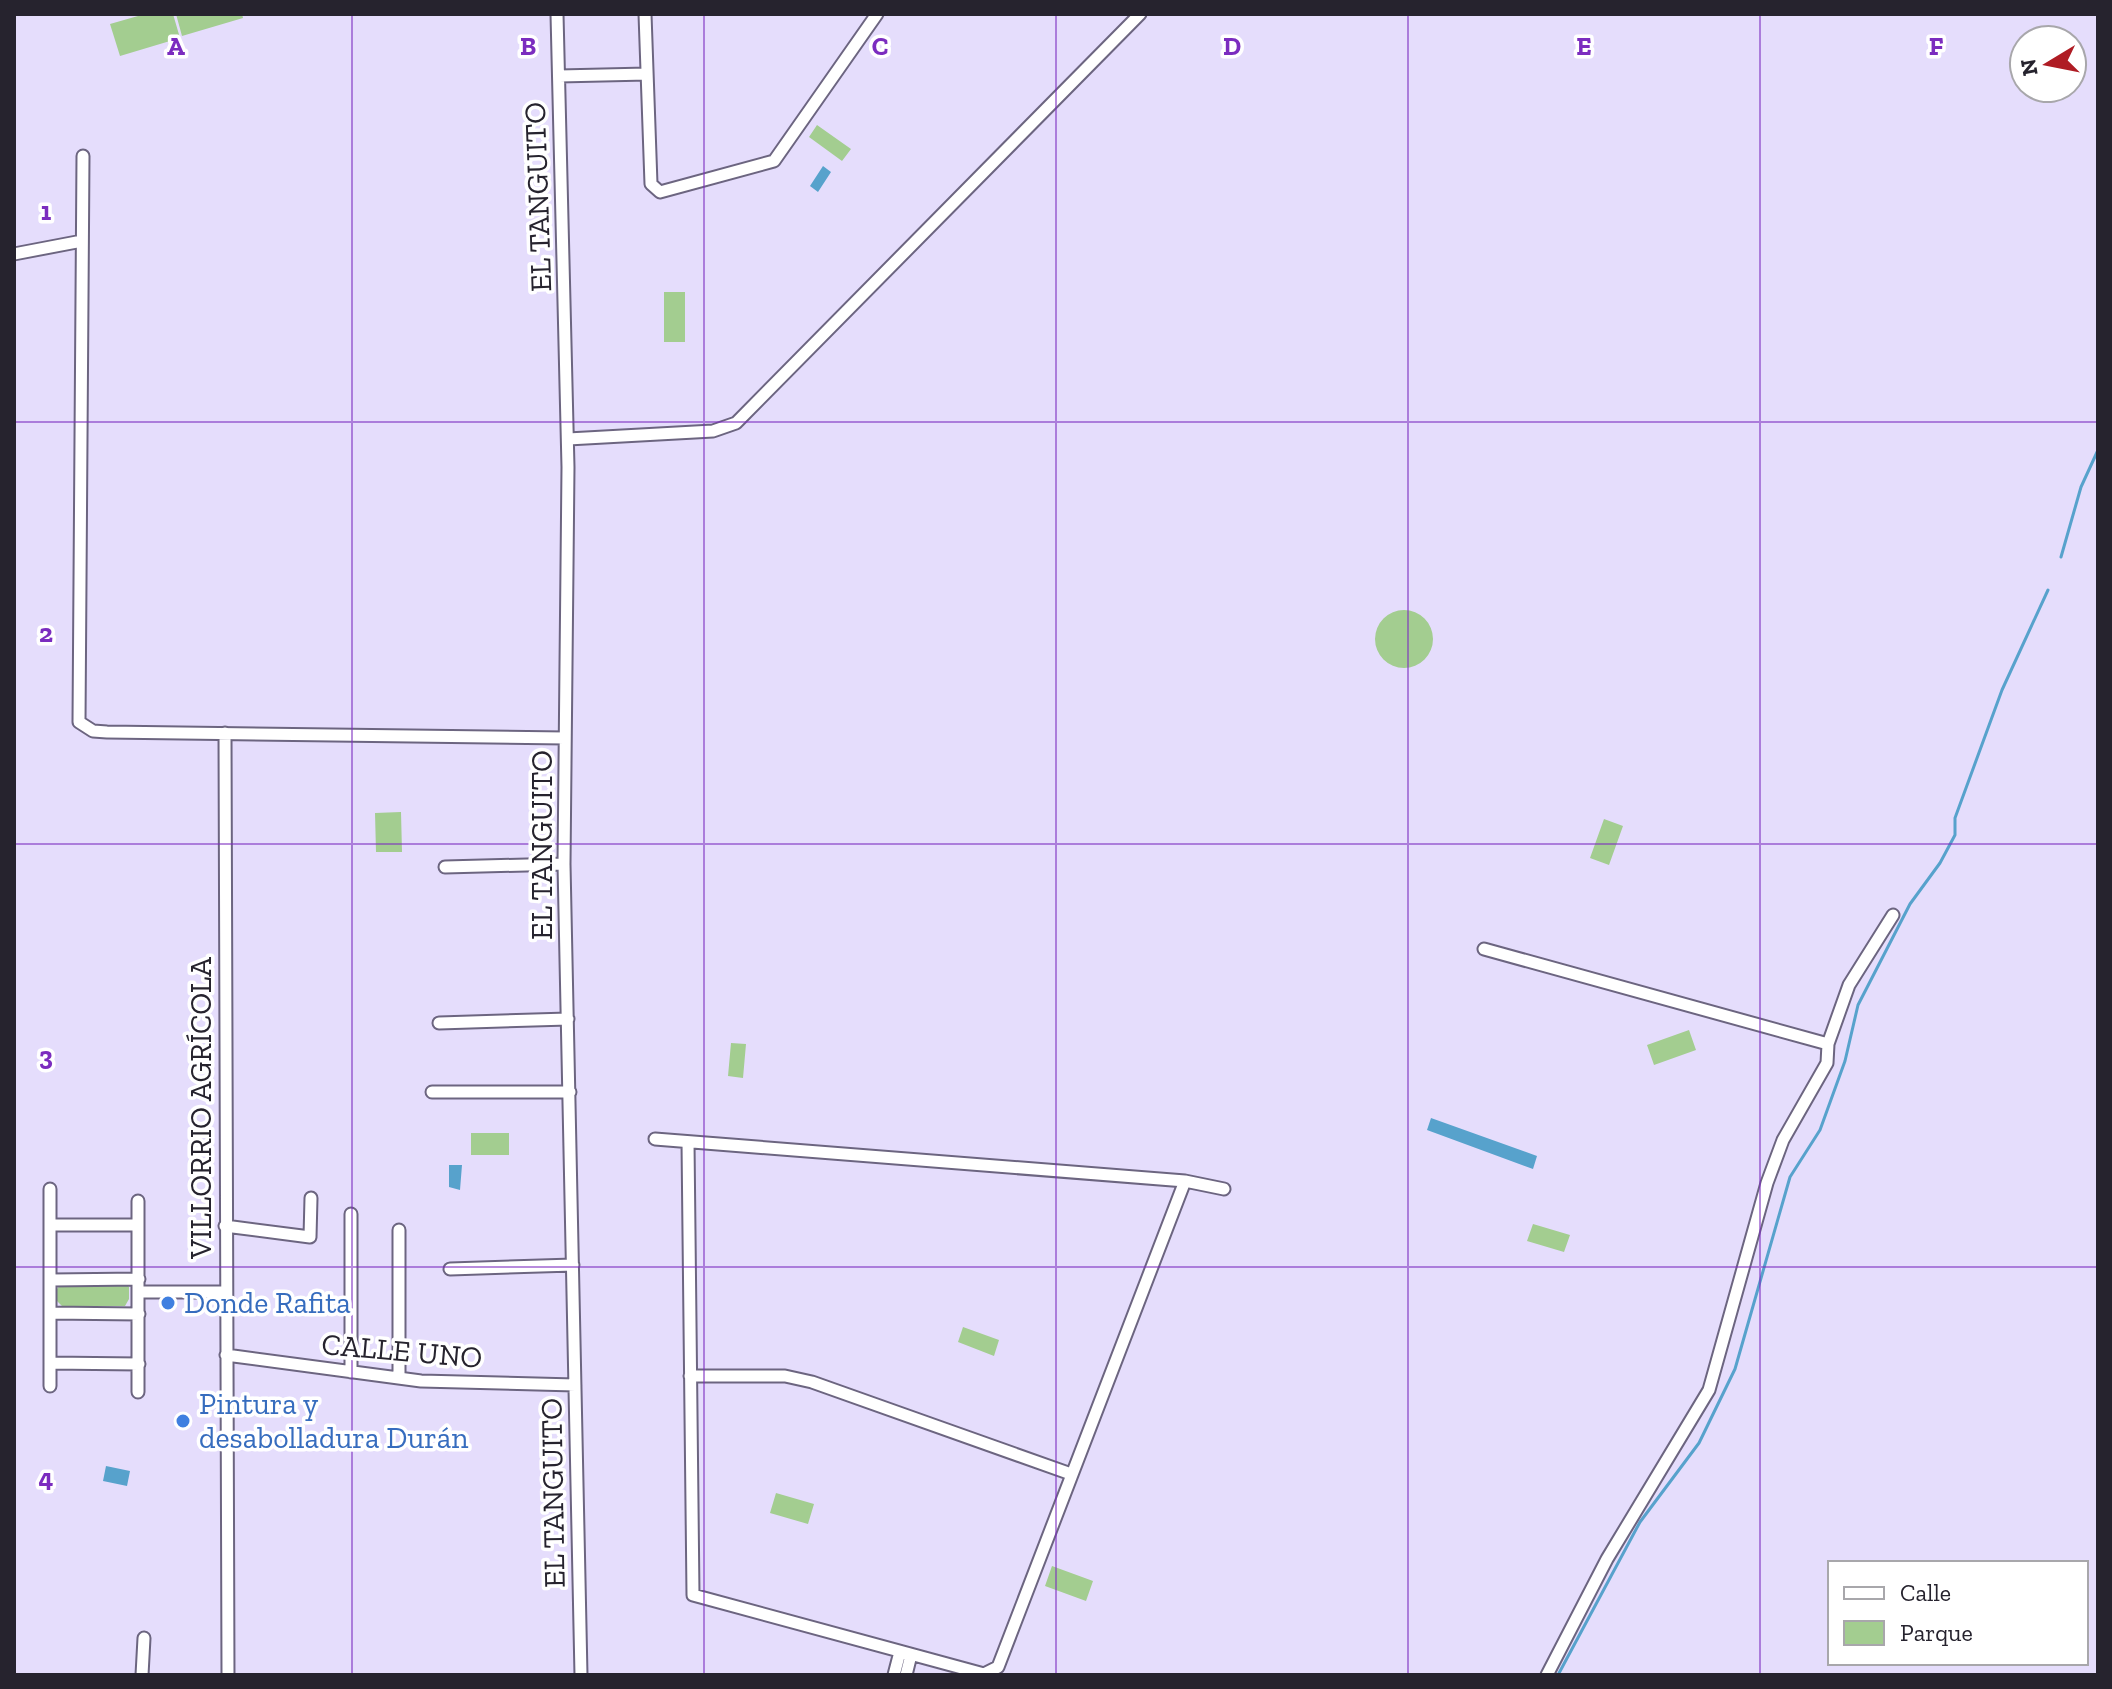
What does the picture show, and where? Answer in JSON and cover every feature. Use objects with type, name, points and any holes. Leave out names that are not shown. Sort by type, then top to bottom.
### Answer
[{"type":"street","name":"EL TANGUITO","points":[[557,14],[568,439],[564,864],[581,1675]]},
{"type":"street","points":[[645,14],[651,184],[660,192],[774,161],[877,14]]},
{"type":"street","points":[[568,439],[713,431],[736,423],[1140,14]]},
{"type":"street","points":[[559,76],[647,74]]},
{"type":"street","points":[[83,156],[79,722],[93,731],[565,738]]},
{"type":"street","points":[[14,254],[82,241]]},
{"type":"street","name":"VILLORRIO AGRÍCOLA","points":[[225,733],[228,1675]]},
{"type":"street","points":[[445,867],[564,864]]},
{"type":"street","points":[[1547,1675],[1607,1559],[1709,1390],[1767,1183],[1783,1140],[1827,1063],[1828,1044],[1849,985],[1893,915]]},
{"type":"street","points":[[1484,949],[1828,1044]]},
{"type":"street","points":[[439,1023],[568,1019]]},
{"type":"street","points":[[432,1092],[570,1092]]},
{"type":"street","points":[[655,1139],[1185,1181],[1224,1189]]},
{"type":"street","points":[[688,1142],[693,1595],[984,1674],[997,1669],[1185,1181]]},
{"type":"street","points":[[50,1189],[50,1386]]},
{"type":"street","points":[[225,1226],[310,1237],[311,1198]]},
{"type":"street","points":[[138,1201],[138,1392]]},
{"type":"street","points":[[351,1214],[351,1372]]},
{"type":"street","points":[[50,1225],[138,1225]]},
{"type":"street","points":[[399,1230],[399,1378]]},
{"type":"street","points":[[450,1269],[573,1265]]},
{"type":"street","points":[[52,1280],[225,1292]]},
{"type":"street","points":[[51,1313],[139,1314]]},
{"type":"street","name":"CALLE UNO","points":[[226,1355],[437,1382],[575,1385]]},
{"type":"street","points":[[50,1363],[139,1364]]},
{"type":"street","points":[[690,1376],[785,1376],[812,1382],[1071,1474]]},
{"type":"street","points":[[142,1675],[144,1638]]},
{"type":"street","points":[[894,1675],[906,1653]]},
{"type":"street","points":[[906,1653],[906,1675]]},
{"type":"green space","points":[[145,14],[173,14],[180,38],[120,56],[110,24]]},
{"type":"green space","points":[[176,14],[242,14],[243,18],[182,36]]},
{"type":"green space","points":[[817,125],[851,149],[842,161],[809,137]]},
{"type":"green space","points":[[664,292],[685,292],[685,342],[664,342]]},
{"type":"green space","points":[[1404,610],[1415,612],[1424,619],[1431,628],[1431,650],[1424,659],[1415,666],[1404,668],[1393,666],[1384,659],[1377,650],[1375,639],[1377,628],[1384,619],[1393,612]]},
{"type":"green space","points":[[401,812],[402,852],[376,852],[375,813]]},
{"type":"green space","points":[[1604,819],[1623,826],[1609,865],[1590,858]]},
{"type":"green space","points":[[1689,1030],[1696,1050],[1654,1065],[1647,1045]]},
{"type":"green space","points":[[731,1043],[746,1044],[743,1078],[728,1076]]},
{"type":"green space","points":[[471,1133],[509,1133],[509,1155],[471,1155]]},
{"type":"green space","points":[[1533,1224],[1570,1235],[1564,1252],[1527,1241]]},
{"type":"green space","points":[[124,1282],[129,1287],[129,1299],[125,1306],[62,1306],[57,1301],[57,1289],[62,1283]]},
{"type":"green space","points":[[963,1327],[999,1340],[994,1356],[958,1342]]},
{"type":"green space","points":[[776,1493],[814,1504],[808,1524],[770,1513]]},
{"type":"green space","points":[[1052,1566],[1093,1581],[1086,1601],[1045,1586]]},
{"type":"water","points":[[823,166],[831,172],[818,192],[810,186]]},
{"type":"water","points":[[1431,1118],[1537,1156],[1533,1169],[1427,1130]]},
{"type":"water","points":[[449,1165],[462,1165],[460,1190],[449,1187]]},
{"type":"water","points":[[106,1466],[130,1471],[127,1486],[103,1481]]},
{"type":"waterway","points":[[2061,557],[2081,487],[2098,450]]},
{"type":"waterway","points":[[1558,1675],[1640,1522],[1699,1443],[1735,1369],[1790,1177],[1820,1130],[1845,1061],[1858,1005],[1910,904],[1940,863],[1955,835],[1955,818],[2002,690],[2048,590]]},
{"type":"place","name":"Donde Rafita","points":[[168,1303]]},
{"type":"place","name":"Pintura y desabolladura Durán","points":[[183,1421]]}]
